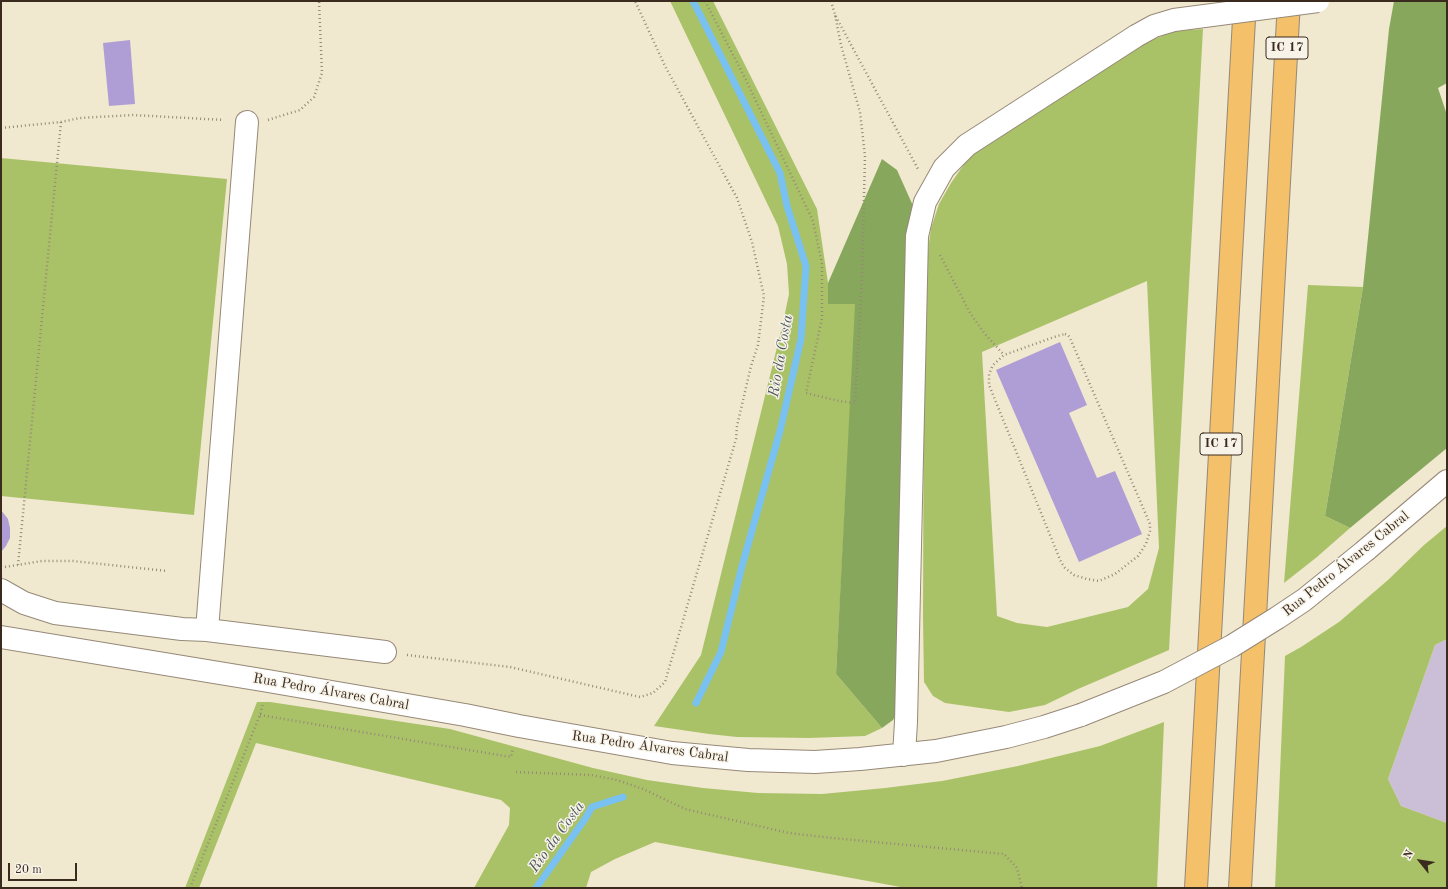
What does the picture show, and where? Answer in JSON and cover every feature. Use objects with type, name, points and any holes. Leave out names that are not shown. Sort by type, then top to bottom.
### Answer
[{"type":"highway","name":"IC 17","points":[[1196,888],[1245,1]]},
{"type":"highway","name":"IC 17","points":[[1240,888],[1289,1]]},
{"type":"street","points":[[904,755],[917,236],[925,202],[931,189],[944,168],[967,145],[1136,36],[1154,26],[1174,20],[1318,1]]},
{"type":"street","points":[[208,630],[247,122]]},
{"type":"street","name":"Rua Pedro Álvares Cabral","points":[[1,637],[268,680],[672,753],[710,758],[782,762],[815,762],[904,755],[968,746],[1044,727],[1081,715],[1164,682],[1232,646],[1304,600],[1366,550],[1447,481]]},
{"type":"street","points":[[1,590],[24,603],[55,613],[385,652]]},
{"type":"path","points":[[1,128],[61,122],[80,118],[133,115],[258,122],[300,110],[314,97],[322,73],[319,1]]},
{"type":"path","points":[[385,652],[510,667],[640,697],[653,693],[665,682],[736,439],[737,426],[751,366],[758,345],[764,296],[752,242],[737,198],[665,66],[635,1]]},
{"type":"path","points":[[706,1],[813,221],[822,264],[822,318],[806,394],[855,403],[862,277],[865,156],[860,112],[841,45],[831,1]]},
{"type":"path","points":[[835,15],[914,160],[922,179],[931,189]]},
{"type":"path","points":[[18,565],[61,122]]},
{"type":"path","points":[[917,236],[936,248],[970,313],[1004,355]]},
{"type":"path","points":[[1064,334],[1068,335],[1070,338],[1150,524],[1148,538],[1143,550],[1133,561],[1115,574],[1099,581],[1087,580],[1069,572],[1061,562],[989,385],[988,374],[993,365],[1004,355],[1056,336],[1064,334]]},
{"type":"path","points":[[1,568],[42,561],[73,561],[167,571]]},
{"type":"path","points":[[190,888],[260,715],[268,680]]},
{"type":"path","points":[[260,715],[511,757],[519,726]]},
{"type":"path","points":[[516,772],[591,775],[617,780],[643,789],[685,809],[789,833],[1004,854],[1017,868],[1022,888]]},
{"type":"shaded area","points":[[1447,639],[1447,823],[1401,806],[1388,779],[1435,645]]},
{"type":"green space","points":[[670,1],[713,1],[817,209],[828,283],[828,304],[856,304],[836,674],[882,728],[865,736],[809,738],[737,737],[654,726],[701,655],[789,294],[787,264],[778,226]]},
{"type":"green space","points":[[1394,1],[1447,1],[1447,83],[1438,88],[1447,115],[1447,448],[1350,528],[1325,516],[1363,287],[1389,29]]},
{"type":"green space","points":[[1203,29],[1169,650],[1078,689],[1045,705],[1009,712],[945,703],[933,696],[924,682],[923,619],[924,316],[927,258],[931,228],[939,204],[965,163],[985,143],[1141,45],[1173,31]],"holes":[[[1147,281],[1159,548],[1148,589],[1128,607],[1047,627],[1017,623],[997,616],[982,352]]]},
{"type":"green space","points":[[1,158],[227,179],[194,515],[1,496]]},
{"type":"green space","points":[[882,159],[897,170],[914,208],[902,408],[900,708],[893,720],[882,728],[836,674],[855,304],[828,304],[828,283]]},
{"type":"green space","points":[[1308,285],[1363,287],[1325,516],[1350,528],[1284,583]]},
{"type":"green space","points":[[1447,526],[1447,639],[1435,645],[1388,779],[1401,806],[1447,823],[1447,888],[1275,888],[1285,656],[1339,622]]},
{"type":"green space","points":[[257,702],[270,702],[450,729],[593,768],[647,780],[703,788],[758,793],[822,794],[942,781],[1018,766],[1100,746],[1164,722],[1157,888],[906,888],[655,842],[615,859],[591,872],[586,888],[474,888],[509,825],[510,808],[501,800],[256,743],[199,888],[185,888]]},
{"type":"building","points":[[130,40],[135,104],[109,106],[103,43]]},
{"type":"building","points":[[1060,342],[1087,405],[1069,413],[1097,478],[1115,471],[1142,534],[1079,562],[996,370]]},
{"type":"building","points":[[1,510],[8,519],[10,538],[1,552]]},
{"type":"waterway","name":"Rio da Costa","points":[[693,1],[780,173],[787,206],[806,266],[801,339],[780,431],[742,566],[721,652],[696,703]]},
{"type":"waterway","name":"Rio da Costa","points":[[536,888],[592,807],[623,797]]}]
